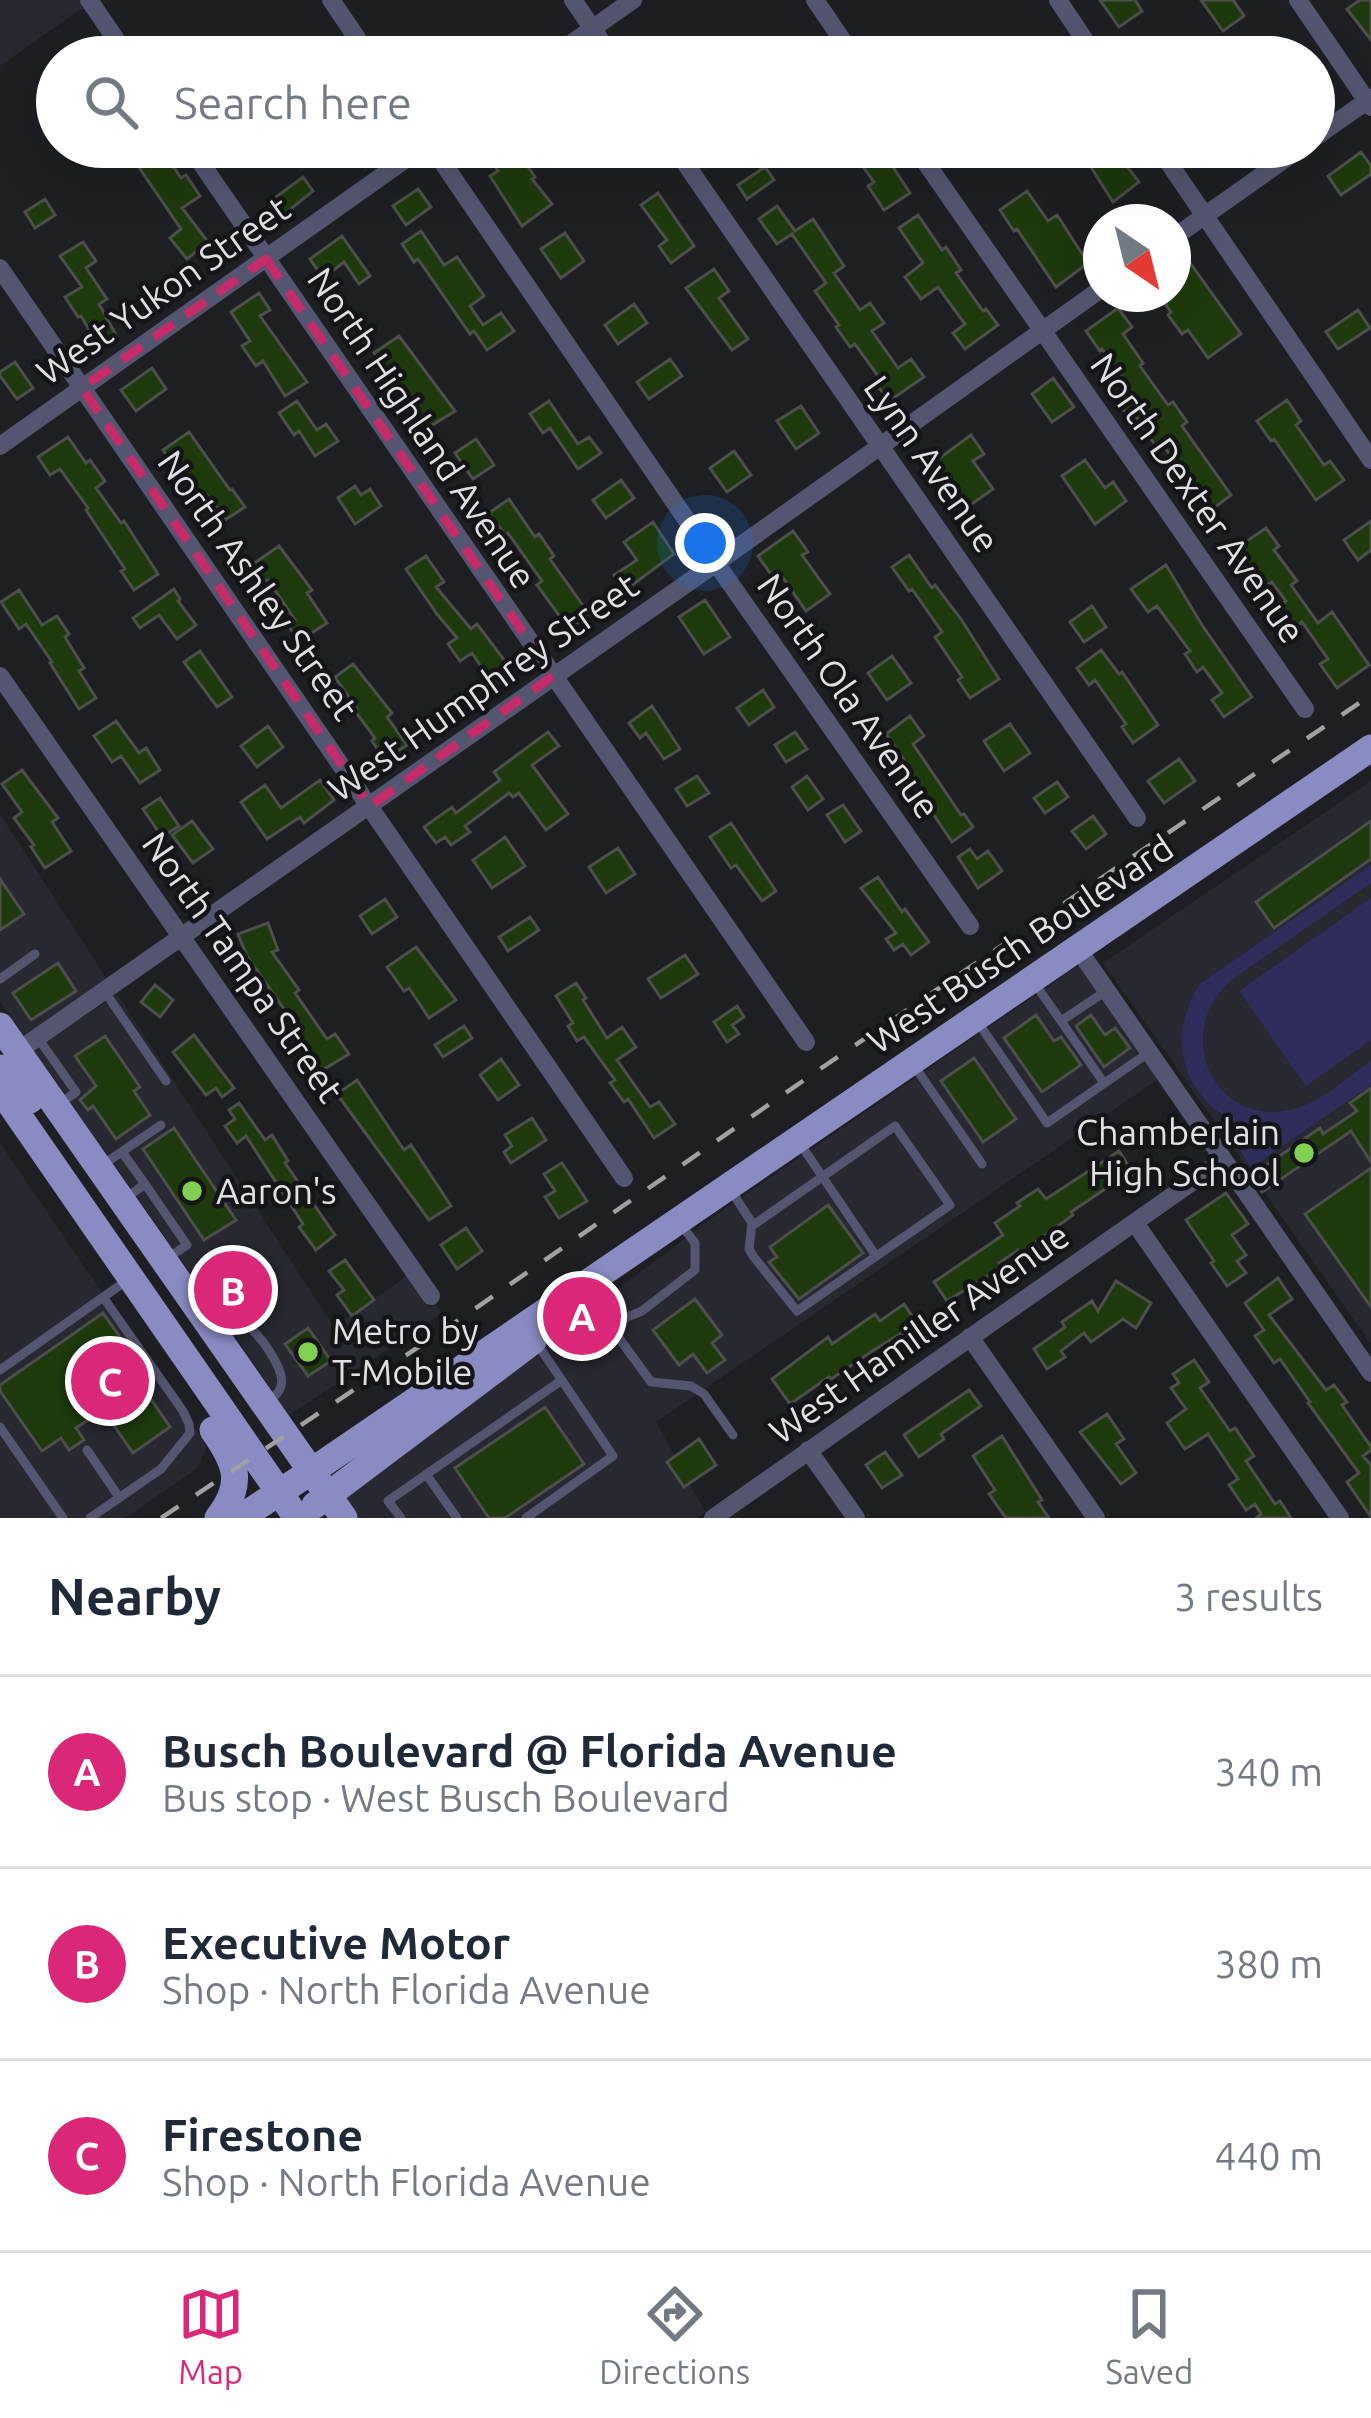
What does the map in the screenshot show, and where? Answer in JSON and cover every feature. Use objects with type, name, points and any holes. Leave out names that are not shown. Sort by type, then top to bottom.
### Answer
[{"type":"main road","name":"West Busch Boulevard","points":[[240,1518],[1371,748]]},
{"type":"main road","points":[[0,1026],[79,1138]]},
{"type":"main road","points":[[14,1051],[12,1076],[44,1118],[111,1160],[134,1192],[165,1260],[336,1507]]},
{"type":"main road","points":[[0,1089],[36,1141],[116,1288],[231,1457],[236,1474],[233,1491],[218,1518]]},
{"type":"main road","name":"West Busch Boulevard","points":[[297,1518],[336,1507],[535,1340],[720,1194]]},
{"type":"main road","points":[[116,1288],[297,1518]]},
{"type":"street","points":[[89,0],[114,36]]},
{"type":"street","points":[[331,0],[356,36]]},
{"type":"street","points":[[573,0],[598,36]]},
{"type":"street","points":[[581,36],[633,0]]},
{"type":"street","points":[[814,0],[839,36]]},
{"type":"street","points":[[1058,0],[1082,36]]},
{"type":"street","points":[[1298,0],[1323,36]]},
{"type":"street","points":[[1335,52],[1370,102],[1335,124]]},
{"type":"street","name":"North Highland Avenue","points":[[204,168],[806,1042]]},
{"type":"street","name":"West Yukon Street","points":[[0,446],[397,168]]},
{"type":"street","name":"North Ola Avenue","points":[[442,168],[970,926]]},
{"type":"street","name":"Lynn Avenue","points":[[688,168],[1137,818]]},
{"type":"street","name":"North Dexter Avenue","points":[[929,168],[1305,709]]},
{"type":"street","points":[[1172,168],[1371,460]]},
{"type":"street","points":[[1191,225],[1272,168]]},
{"type":"street","name":"North Ashley Street","points":[[0,268],[624,1178]]},
{"type":"street","name":"West Humphrey Street","points":[[14,1051],[105,992],[1083,302]]},
{"type":"street","name":"North Tampa Street","points":[[0,676],[431,1296]]},
{"type":"street","points":[[1078,950],[1222,1161],[1364,1348],[1371,1373]]},
{"type":"street","name":"West Hamiller Avenue","points":[[712,1518],[1222,1161]]},
{"type":"street","points":[[1135,1223],[1340,1518]]},
{"type":"street","points":[[970,1337],[1096,1518]]},
{"type":"street","points":[[808,1450],[856,1518]]},
{"type":"lane","points":[[0,979],[35,954]]},
{"type":"lane","points":[[1033,980],[1104,1083]]},
{"type":"lane","points":[[1061,1021],[1106,991]]},
{"type":"lane","points":[[105,992],[166,1081]]},
{"type":"lane","points":[[976,1019],[1047,1123],[1148,1053]]},
{"type":"lane","points":[[912,1063],[982,1164]]},
{"type":"lane","points":[[111,1160],[161,1125]]},
{"type":"lane","points":[[895,1126],[950,1205],[797,1311],[749,1249],[752,1226],[822,1177],[895,1126]]},
{"type":"lane","points":[[798,1140],[876,1256]]},
{"type":"lane","points":[[720,1194],[752,1226]]},
{"type":"lane","points":[[620,1320],[642,1311],[695,1270],[695,1243],[681,1224]]},
{"type":"lane","points":[[0,1370],[116,1288],[183,1411],[190,1433],[161,1469],[90,1518]]},
{"type":"lane","points":[[599,1292],[620,1320]]},
{"type":"lane","points":[[620,1320],[616,1334],[651,1382],[692,1386],[704,1394],[733,1435]]},
{"type":"lane","points":[[526,1518],[613,1456],[535,1340]]},
{"type":"lane","points":[[400,1518],[388,1501],[562,1380]]},
{"type":"lane","points":[[0,1427],[63,1518]]},
{"type":"lane","points":[[87,1450],[119,1498]]},
{"type":"lane","points":[[426,1474],[457,1518]]},
{"type":"highlighted area","points":[[266,259],[553,676],[370,806],[82,388]]},
{"type":"shaded area","points":[[0,0],[79,0],[84,7],[36,36],[36,41],[0,66]]},
{"type":"shaded area","name":"Chamberlain High School","points":[[1371,781],[1371,1344],[1103,963]]},
{"type":"shaded area","points":[[0,814],[107,979],[24,1036],[0,1002]]},
{"type":"shaded area","points":[[1371,865],[1371,883],[1233,979],[1215,999],[1205,1023],[1203,1046],[1221,1089],[1239,1104],[1262,1111],[1290,1110],[1311,1102],[1371,1061],[1371,1085],[1251,1168],[1240,1151],[1267,1132],[1241,1125],[1202,1097],[1183,1056],[1188,1008],[1200,984]]},
{"type":"shaded area","points":[[1371,898],[1371,1040],[1306,1086],[1239,991]]},
{"type":"shaded area","points":[[1079,965],[1157,1080],[656,1422],[705,1512],[697,1518],[354,1518],[340,1498],[716,1215]]},
{"type":"shaded area","points":[[117,994],[334,1327],[407,1276],[429,1308],[435,1304],[442,1313],[288,1416],[34,1051]]},
{"type":"shaded area","points":[[0,1143],[207,1446],[198,1468],[125,1518],[0,1518]]},
{"type":"building","points":[[1100,0],[1135,0],[1142,11],[1119,27]]},
{"type":"building","points":[[1201,0],[1233,0],[1244,16],[1223,31]]},
{"type":"building","points":[[1360,0],[1371,0],[1371,40],[1347,9]]},
{"type":"building","points":[[1361,152],[1371,174],[1341,195],[1328,176]]},
{"type":"building","points":[[139,168],[174,168],[181,178],[186,175],[200,196],[182,208],[208,242],[187,259],[170,238],[181,229]]},
{"type":"building","points":[[496,168],[529,168],[552,204],[522,226],[490,176]]},
{"type":"building","points":[[764,168],[774,180],[747,199],[738,185]]},
{"type":"building","points":[[864,168],[894,168],[910,193],[884,210],[868,186],[874,182]]},
{"type":"building","points":[[1091,168],[1128,168],[1139,182],[1113,202]]},
{"type":"building","points":[[303,177],[313,191],[283,215],[272,200]]},
{"type":"building","points":[[418,189],[431,207],[406,225],[393,206]]},
{"type":"building","points":[[1027,191],[1048,221],[1057,215],[1083,255],[1083,267],[1056,287],[1000,210]]},
{"type":"building","points":[[658,193],[694,246],[671,263],[659,246],[667,240],[641,205]]},
{"type":"building","points":[[45,199],[55,215],[35,228],[25,212]]},
{"type":"building","points":[[777,206],[795,231],[813,219],[844,266],[834,273],[860,310],[870,303],[884,323],[872,331],[898,368],[911,359],[924,377],[889,401],[876,384],[881,380],[855,344],[850,347],[815,291],[826,283],[792,234],[777,244],[759,219]]},
{"type":"building","points":[[918,215],[942,250],[946,247],[961,270],[956,273],[983,311],[998,325],[965,349],[953,333],[965,324],[938,287],[921,299],[905,277],[923,263],[899,228]]},
{"type":"building","points":[[421,231],[444,265],[457,257],[484,296],[470,306],[483,325],[501,313],[514,331],[487,350],[474,331],[470,334],[418,259],[414,262],[402,244]]},
{"type":"building","points":[[565,233],[584,261],[561,278],[541,249]]},
{"type":"building","points":[[342,236],[370,276],[359,284],[344,262],[323,278],[310,259]]},
{"type":"building","points":[[83,242],[96,261],[86,268],[107,299],[99,304],[116,335],[98,345],[65,297],[82,287],[60,256]]},
{"type":"building","points":[[1191,264],[1241,334],[1208,358],[1188,330],[1182,334],[1168,315],[1191,312]]},
{"type":"building","points":[[714,269],[729,291],[719,298],[748,339],[732,350],[686,288]]},
{"type":"building","points":[[259,293],[270,310],[260,316],[307,382],[285,396],[263,361],[256,366],[242,346],[250,341],[231,312]]},
{"type":"building","points":[[634,304],[647,323],[618,344],[605,325]]},
{"type":"building","points":[[1358,310],[1370,328],[1338,349],[1326,332]]},
{"type":"building","points":[[1112,312],[1121,312],[1132,327],[1123,334],[1143,363],[1140,366],[1168,405],[1173,402],[1187,422],[1182,426],[1231,495],[1210,511],[1160,441],[1155,445],[1134,414],[1129,417],[1114,397],[1129,387],[1086,331]]},
{"type":"building","points":[[399,336],[455,411],[421,432],[407,410],[412,406],[374,353]]},
{"type":"building","points":[[670,359],[682,376],[649,399],[637,382]]},
{"type":"building","points":[[15,362],[33,388],[17,399],[0,376]]},
{"type":"building","points":[[152,368],[166,389],[136,411],[121,390]]},
{"type":"building","points":[[1053,378],[1074,407],[1052,422],[1032,394]]},
{"type":"building","points":[[1287,400],[1301,421],[1296,425],[1324,465],[1330,461],[1344,480],[1316,500],[1257,421]]},
{"type":"building","points":[[297,401],[317,430],[326,424],[338,441],[315,456],[299,431],[294,435],[279,413]]},
{"type":"building","points":[[549,401],[578,444],[589,437],[601,453],[578,469],[550,428],[543,433],[530,414]]},
{"type":"building","points":[[801,406],[819,433],[796,449],[777,421]]},
{"type":"building","points":[[189,432],[245,507],[225,520],[163,450]]},
{"type":"building","points":[[971,435],[984,454],[973,461],[993,489],[962,511],[929,466]]},
{"type":"building","points":[[68,437],[105,481],[96,488],[158,574],[134,590],[60,469],[50,475],[38,457]]},
{"type":"building","points":[[476,439],[494,465],[473,479],[455,453]]},
{"type":"building","points":[[734,451],[751,475],[727,492],[710,468]]},
{"type":"building","points":[[1085,460],[1105,488],[1113,482],[1126,501],[1095,524],[1062,476]]},
{"type":"building","points":[[621,480],[634,498],[606,518],[593,500]]},
{"type":"building","points":[[355,486],[361,495],[370,489],[381,506],[355,524],[338,498]]},
{"type":"building","points":[[509,499],[535,537],[539,534],[554,556],[550,559],[589,614],[569,629],[537,585],[542,581],[489,513]]},
{"type":"building","points":[[1371,521],[1371,550],[1358,560],[1344,540]]},
{"type":"building","points":[[653,522],[674,554],[624,591],[614,575],[637,560],[624,542]]},
{"type":"building","points":[[1266,528],[1279,546],[1274,550],[1297,581],[1291,585],[1318,623],[1332,612],[1369,665],[1337,688],[1320,664],[1328,659],[1302,622],[1293,629],[1277,607],[1286,601],[1272,582],[1264,588],[1235,549]]},
{"type":"building","points":[[793,531],[808,552],[802,555],[830,594],[806,611],[779,572],[773,577],[758,556]]},
{"type":"building","points":[[279,546],[312,590],[307,593],[327,623],[299,641],[288,625],[295,620],[253,564]]},
{"type":"building","points":[[909,555],[961,619],[999,679],[970,698],[935,637],[942,632],[892,567]]},
{"type":"building","points":[[426,556],[444,582],[436,587],[471,629],[477,624],[514,673],[494,686],[472,653],[460,661],[448,644],[457,638],[406,569]]},
{"type":"building","points":[[1166,565],[1252,697],[1224,717],[1212,700],[1222,693],[1203,667],[1197,672],[1185,654],[1190,651],[1157,606],[1148,612],[1131,589]]},
{"type":"building","points":[[174,589],[196,625],[177,639],[159,615],[140,628],[133,618]]},
{"type":"building","points":[[19,590],[42,625],[57,616],[69,634],[65,637],[84,668],[79,671],[96,698],[79,709],[26,624],[19,629],[1,602]]},
{"type":"building","points":[[705,600],[730,637],[704,654],[679,617]]},
{"type":"building","points":[[1092,606],[1106,627],[1084,642],[1070,622]]},
{"type":"building","points":[[1101,650],[1158,725],[1133,743],[1122,727],[1126,724],[1095,680],[1089,685],[1077,668]]},
{"type":"building","points":[[200,651],[232,697],[217,707],[184,662]]},
{"type":"building","points":[[892,656],[911,683],[887,700],[868,673]]},
{"type":"building","points":[[353,664],[392,713],[387,717],[407,745],[385,760],[335,677]]},
{"type":"building","points":[[763,690],[774,707],[749,725],[737,708]]},
{"type":"building","points":[[652,706],[680,749],[664,759],[646,733],[640,738],[629,723]]},
{"type":"building","points":[[910,716],[924,736],[913,744],[973,827],[952,842],[899,763],[904,760],[886,734]]},
{"type":"building","points":[[116,721],[139,753],[146,748],[160,770],[140,783],[121,756],[112,762],[94,736]]},
{"type":"building","points":[[1010,724],[1030,753],[1004,771],[984,741]]},
{"type":"building","points":[[268,726],[283,747],[257,767],[241,746]]},
{"type":"building","points":[[548,732],[559,746],[532,765],[568,814],[546,830],[519,793],[513,797],[509,793],[465,826],[470,832],[451,845],[445,837],[436,843],[424,827],[452,807],[456,813],[500,780],[494,772]]},
{"type":"building","points":[[795,732],[807,749],[786,762],[775,745]]},
{"type":"building","points":[[1179,759],[1195,781],[1164,803],[1148,781]]},
{"type":"building","points":[[22,770],[58,818],[52,822],[71,851],[45,868],[14,818],[22,812],[2,784]]},
{"type":"building","points":[[697,776],[709,793],[687,806],[676,789]]},
{"type":"building","points":[[807,776],[823,799],[808,810],[792,787]]},
{"type":"building","points":[[320,780],[334,800],[304,823],[300,817],[267,839],[241,802],[265,785],[281,808]]},
{"type":"building","points":[[1057,782],[1068,797],[1045,813],[1034,798]]},
{"type":"building","points":[[160,798],[179,826],[162,837],[143,809]]},
{"type":"building","points":[[843,805],[861,831],[845,842],[827,815]]},
{"type":"building","points":[[1093,816],[1106,834],[1086,849],[1072,831]]},
{"type":"building","points":[[192,821],[213,849],[193,863],[172,835]]},
{"type":"building","points":[[1371,821],[1371,859],[1274,928],[1256,902]]},
{"type":"building","points":[[731,823],[776,891],[762,901],[710,837]]},
{"type":"building","points":[[505,837],[525,866],[492,888],[473,860]]},
{"type":"building","points":[[618,848],[635,874],[606,893],[589,867]]},
{"type":"building","points":[[970,849],[977,859],[988,851],[1002,871],[978,888],[958,857]]},
{"type":"building","points":[[878,877],[929,942],[911,955],[903,944],[894,950],[886,939],[896,933],[861,888]]},
{"type":"building","points":[[0,879],[24,914],[0,930]]},
{"type":"building","points":[[385,899],[397,917],[372,934],[360,916]]},
{"type":"building","points":[[530,917],[539,930],[508,951],[499,937]]},
{"type":"building","points":[[268,923],[278,950],[272,952],[299,990],[295,993],[327,1039],[335,1034],[349,1054],[321,1071],[247,956],[238,934]]},
{"type":"building","points":[[416,947],[456,1000],[429,1018],[409,988],[404,991],[387,967]]},
{"type":"building","points":[[685,955],[698,974],[661,998],[648,979]]},
{"type":"building","points":[[58,963],[76,991],[31,1020],[13,993]]},
{"type":"building","points":[[576,983],[607,1038],[622,1027],[636,1047],[617,1060],[650,1107],[659,1102],[675,1124],[654,1138],[628,1099],[624,1102],[610,1083],[615,1080],[584,1037],[577,1041],[568,1026],[573,1023],[556,996]]},
{"type":"building","points":[[155,985],[173,1000],[160,1017],[141,1002]]},
{"type":"building","points":[[737,1006],[744,1017],[732,1025],[739,1034],[727,1042],[714,1022]]},
{"type":"building","points":[[1036,1015],[1054,1041],[1061,1037],[1081,1065],[1042,1092],[1004,1038]]},
{"type":"building","points":[[1091,1015],[1105,1035],[1115,1028],[1130,1048],[1104,1067],[1076,1026]]},
{"type":"building","points":[[464,1026],[472,1038],[443,1057],[435,1045]]},
{"type":"building","points":[[194,1035],[234,1088],[222,1097],[216,1088],[206,1095],[173,1052]]},
{"type":"building","points":[[105,1036],[140,1087],[134,1091],[150,1115],[116,1139],[93,1106],[88,1110],[80,1100],[96,1086],[75,1056]]},
{"type":"building","points":[[974,1058],[1016,1119],[983,1142],[941,1081]]},
{"type":"building","points":[[501,1059],[519,1085],[498,1100],[480,1075]]},
{"type":"building","points":[[357,1080],[404,1150],[411,1145],[451,1206],[429,1220],[337,1094]]},
{"type":"building","points":[[1371,1088],[1371,1162],[1351,1131],[1262,1192],[1251,1176],[1320,1128],[1323,1134],[1357,1111],[1350,1103]]},
{"type":"building","points":[[239,1103],[265,1140],[272,1135],[285,1163],[335,1235],[316,1250],[246,1136],[237,1143],[225,1126],[235,1119],[229,1110]]},
{"type":"building","points":[[532,1118],[546,1140],[511,1163],[504,1152],[512,1146],[505,1135]]},
{"type":"building","points":[[174,1128],[236,1220],[204,1240],[143,1149]]},
{"type":"building","points":[[1119,1151],[1134,1174],[1071,1212],[1037,1241],[1043,1251],[1026,1262],[1018,1250],[999,1263],[1002,1267],[947,1301],[934,1282],[1003,1235],[995,1223],[1020,1206],[1017,1203],[1038,1189],[1046,1199]]},
{"type":"building","points":[[562,1163],[587,1201],[559,1218],[545,1197],[555,1191],[544,1174]]},
{"type":"building","points":[[1371,1168],[1371,1307],[1305,1214]]},
{"type":"building","points":[[1226,1193],[1248,1224],[1232,1235],[1246,1255],[1237,1261],[1246,1273],[1227,1286],[1186,1220]]},
{"type":"building","points":[[828,1205],[863,1253],[799,1299],[769,1262],[777,1257],[770,1247]]},
{"type":"building","points":[[466,1228],[482,1251],[457,1269],[441,1245]]},
{"type":"building","points":[[345,1260],[374,1300],[352,1316],[337,1295],[344,1290],[329,1271]]},
{"type":"building","points":[[236,1272],[251,1294],[231,1308],[215,1286]]},
{"type":"building","points":[[1278,1278],[1292,1299],[1269,1315],[1326,1390],[1334,1385],[1371,1447],[1363,1456],[1371,1465],[1371,1517],[1347,1482],[1359,1473],[1280,1359],[1274,1363],[1255,1336],[1264,1330],[1245,1303]]},
{"type":"building","points":[[1116,1281],[1151,1303],[1136,1328],[1123,1319],[1091,1342],[1084,1333],[1061,1351],[1065,1357],[1047,1369],[1034,1349],[1092,1301],[1098,1311]]},
{"type":"building","points":[[695,1299],[722,1335],[712,1343],[725,1360],[707,1373],[693,1354],[679,1365],[653,1330]]},
{"type":"building","points":[[904,1304],[919,1326],[790,1404],[772,1379],[828,1337],[832,1344],[875,1314],[880,1321]]},
{"type":"building","points":[[103,1313],[138,1363],[130,1369],[170,1427],[133,1453],[103,1410],[76,1428],[84,1440],[69,1450],[61,1438],[42,1451],[0,1385]]},
{"type":"building","name":"Metro by T-Mobile","points":[[308,1328],[331,1361],[308,1376],[285,1344]]},
{"type":"building","points":[[1194,1360],[1209,1382],[1200,1388],[1230,1431],[1235,1428],[1254,1456],[1246,1461],[1275,1504],[1280,1501],[1291,1518],[1256,1518],[1261,1514],[1255,1504],[1246,1510],[1229,1485],[1238,1479],[1208,1434],[1185,1449],[1167,1423],[1186,1409],[1171,1388],[1179,1383],[1173,1374]]},
{"type":"building","points":[[969,1390],[981,1406],[941,1434],[944,1439],[919,1457],[904,1435]]},
{"type":"building","points":[[545,1407],[584,1464],[505,1518],[489,1518],[455,1468]]},
{"type":"building","points":[[1107,1414],[1124,1439],[1116,1444],[1136,1473],[1121,1484],[1080,1432]]},
{"type":"building","points":[[1002,1436],[1049,1518],[1006,1518],[989,1494],[995,1490],[973,1456]]},
{"type":"building","points":[[699,1439],[716,1465],[684,1487],[667,1462]]},
{"type":"building","points":[[885,1452],[902,1475],[882,1488],[866,1465]]},
{"type":"railway","points":[[161,1518],[450,1326],[1371,695]]},
{"type":"place","name":"Chamberlain High School","points":[[1304,1153]]},
{"type":"place","name":"Aaron's","points":[[192,1191]]},
{"type":"place","name":"Executive Motor","points":[[233,1290]]},
{"type":"place","name":"Busch Boulevard @ Florida Avenue","points":[[582,1316]]},
{"type":"place","name":"Metro by T-Mobile","points":[[308,1352]]},
{"type":"place","name":"Firestone","points":[[110,1381]]}]
